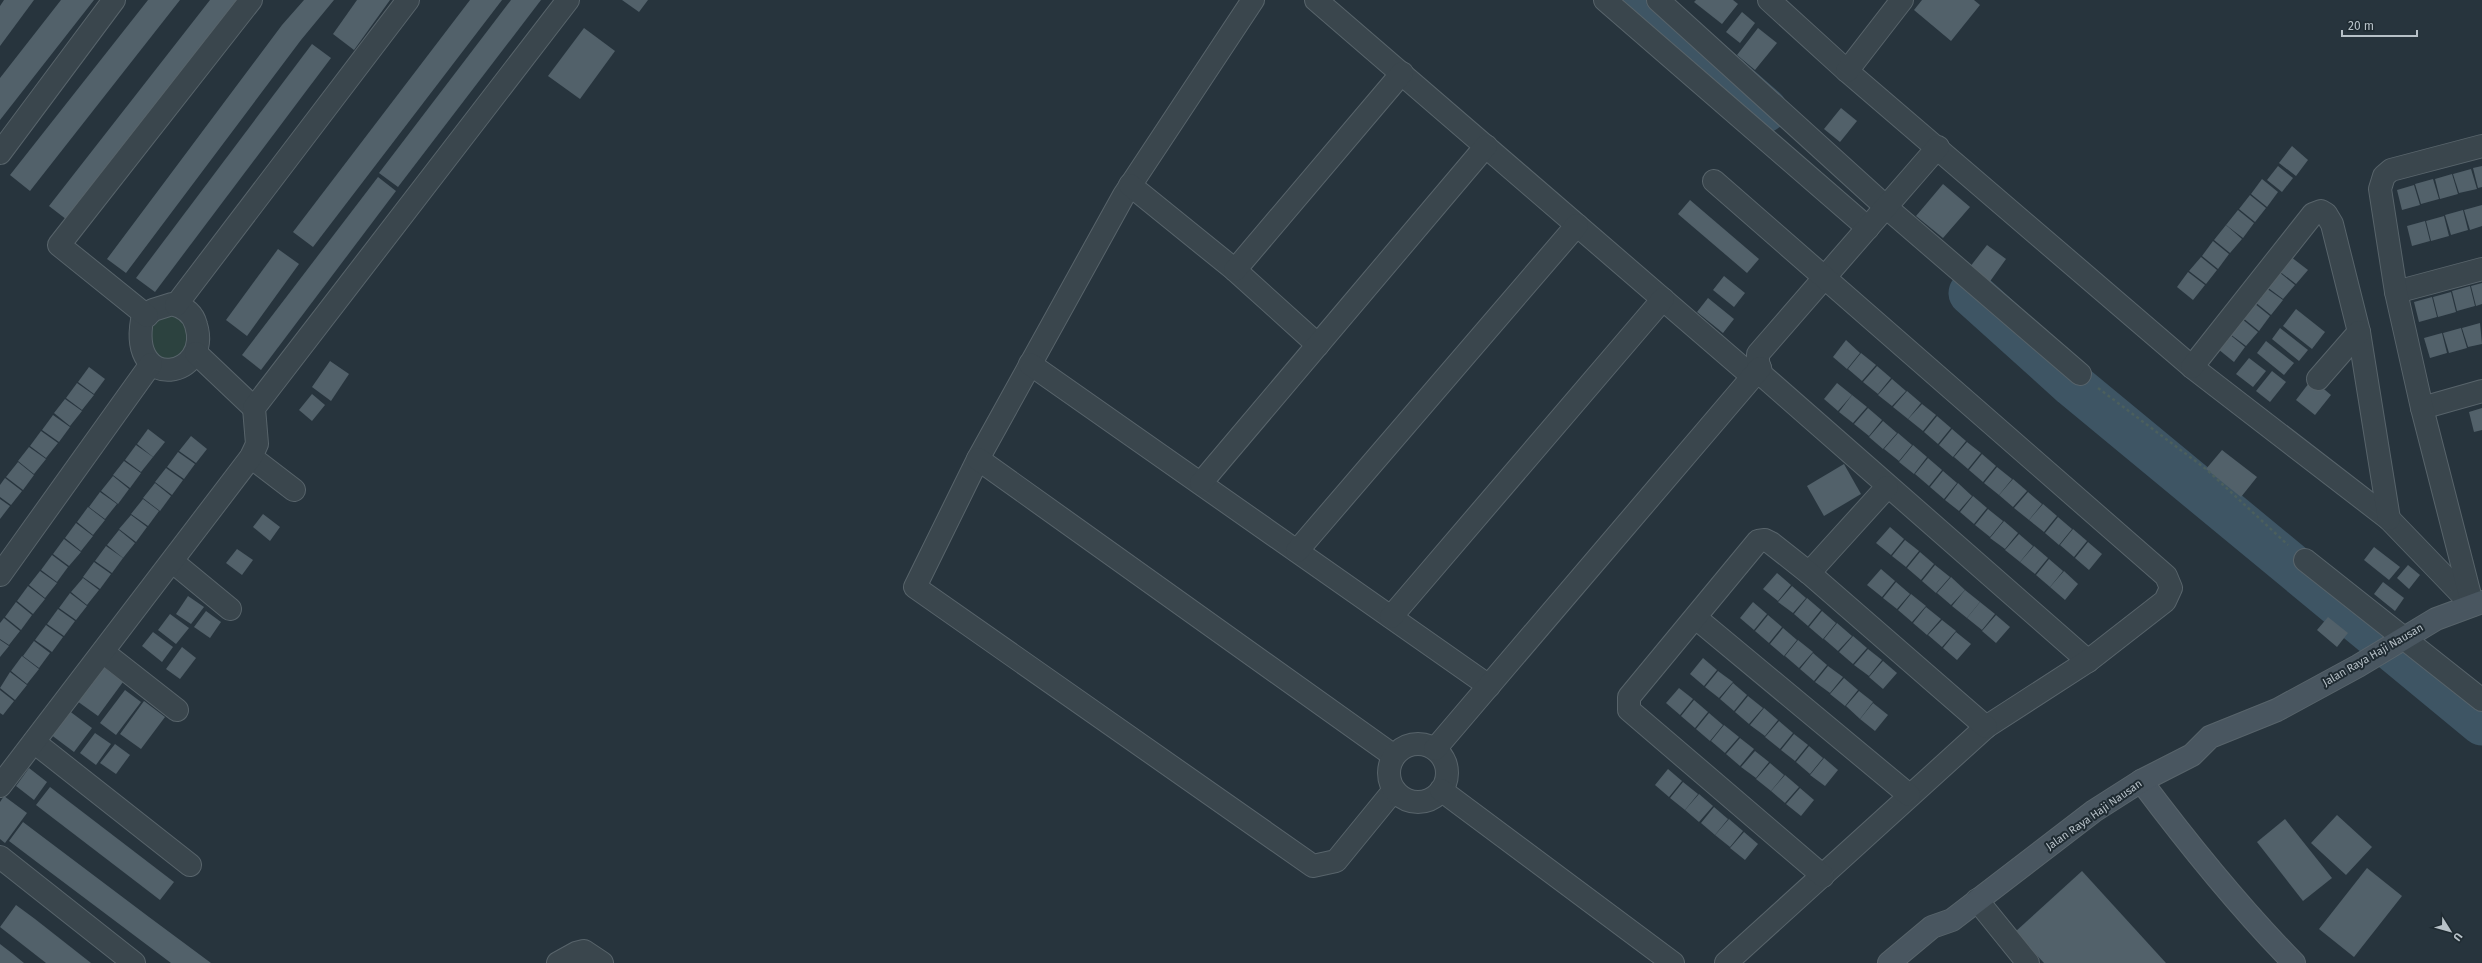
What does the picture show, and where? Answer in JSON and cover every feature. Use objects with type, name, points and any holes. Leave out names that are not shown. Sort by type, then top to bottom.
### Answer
[{"type":"street","points":[[0,153],[114,0]]},
{"type":"street","points":[[147,316],[59,245],[250,0]]},
{"type":"street","points":[[176,305],[408,0]]},
{"type":"street","points":[[254,408],[568,0]]},
{"type":"street","points":[[1254,0],[1130,185],[978,459],[915,587],[1313,866],[1336,861],[1394,790]]},
{"type":"street","points":[[1316,0],[1663,299],[1756,373],[1762,375],[1887,487],[2088,661]]},
{"type":"street","points":[[1605,0],[1868,228]]},
{"type":"street","points":[[1658,0],[1886,207],[2080,374]]},
{"type":"street","points":[[1770,0],[1847,71],[1938,147],[2192,367],[2389,519],[2477,603]]},
{"type":"street","points":[[1847,71],[1902,0]]},
{"type":"street","points":[[1235,270],[1402,73]]},
{"type":"street","points":[[1201,483],[1486,146]]},
{"type":"street","points":[[2477,603],[2422,408],[2396,292],[2380,189],[2384,176],[2391,170],[2482,146]]},
{"type":"street","points":[[1435,749],[1756,373],[1758,354],[1938,147]]},
{"type":"street","points":[[1714,181],[2166,576],[2171,588],[2165,601],[2088,661],[1986,727],[1909,795],[1823,876],[1726,963]]},
{"type":"street","points":[[1130,185],[1235,270],[1318,345]]},
{"type":"street","points":[[2192,367],[2317,212],[2326,214],[2332,224],[2359,332],[2389,519]]},
{"type":"street","points":[[1297,551],[1577,225]]},
{"type":"street","points":[[2396,292],[2482,269]]},
{"type":"street","points":[[1391,617],[1663,299]]},
{"type":"street","points":[[176,305],[186,310],[196,323],[199,341],[196,353],[184,365],[172,370],[160,370],[151,364],[144,355],[140,342],[142,320],[147,316],[162,307],[176,305]]},
{"type":"street","points":[[2318,379],[2359,332]]},
{"type":"street","points":[[0,786],[173,562],[251,457],[257,444],[254,408],[196,353]]},
{"type":"street","points":[[0,575],[151,364]]},
{"type":"street","points":[[1030,364],[1489,686]]},
{"type":"street","points":[[2422,408],[2482,391]]},
{"type":"street","points":[[251,457],[294,490]]},
{"type":"street","points":[[978,459],[1394,756]]},
{"type":"street","points":[[1808,573],[1887,487]]},
{"type":"street","points":[[1823,876],[1630,710],[1629,697],[1696,618],[1758,541],[1765,540],[1770,543],[1808,573],[1986,727]]},
{"type":"street","points":[[2305,560],[2482,700]]},
{"type":"street","points":[[173,562],[230,609]]},
{"type":"street","name":"Jalan Raya Haji Nausan","points":[[1889,963],[1932,927],[1952,920],[2094,811],[2141,781],[2192,755],[2210,737],[2277,710],[2358,666],[2436,619],[2477,603]]},
{"type":"street","points":[[1696,618],[1909,795]]},
{"type":"street","points":[[103,652],[177,710]]},
{"type":"street","points":[[34,742],[190,865]]},
{"type":"street","points":[[1418,744],[1435,749],[1446,764],[1446,777],[1441,790],[1435,796],[1418,802],[1401,797],[1394,790],[1388,773],[1394,756],[1401,749],[1418,744]]},
{"type":"street","points":[[2141,781],[2186,841],[2257,925],[2294,963]]},
{"type":"street","points":[[1441,790],[1673,963]]},
{"type":"street","points":[[0,857],[134,963]]},
{"type":"street","points":[[1977,900],[2028,963]]},
{"type":"street","points":[[558,963],[576,953],[584,951],[602,963]]},
{"type":"path","points":[[2080,374],[2206,470],[2305,560]]},
{"type":"green space","points":[[172,304],[199,341],[160,370],[140,332]]},
{"type":"building","points":[[4,0],[34,0],[0,46],[0,6]]},
{"type":"building","points":[[61,0],[94,0],[0,120],[0,78]]},
{"type":"building","points":[[148,0],[180,0],[30,191],[10,175]]},
{"type":"building","points":[[210,0],[245,0],[71,223],[49,206]]},
{"type":"building","points":[[304,0],[334,0],[301,40],[126,273],[107,259],[282,25]]},
{"type":"building","points":[[357,0],[390,0],[354,50],[333,34]]},
{"type":"building","points":[[470,0],[502,0],[313,247],[293,232]]},
{"type":"building","points":[[511,0],[541,0],[398,187],[379,173]]},
{"type":"building","points":[[622,0],[648,0],[639,12]]},
{"type":"building","points":[[1696,0],[1733,0],[1738,4],[1722,24],[1694,2]]},
{"type":"building","points":[[1922,0],[1974,0],[1980,5],[1951,41],[1914,10]]},
{"type":"building","points":[[1742,12],[1755,23],[1740,43],[1726,32]]},
{"type":"building","points":[[584,28],[615,51],[580,99],[548,76]]},
{"type":"building","points":[[1758,28],[1777,43],[1755,70],[1737,55]]},
{"type":"building","points":[[312,44],[331,58],[155,292],[136,278]]},
{"type":"building","points":[[1841,108],[1857,121],[1840,142],[1824,129]]},
{"type":"building","points":[[2292,146],[2308,160],[2296,176],[2279,163]]},
{"type":"building","points":[[2278,166],[2293,178],[2282,192],[2267,180]]},
{"type":"building","points":[[2482,166],[2482,187],[2478,188],[2473,168]]},
{"type":"building","points":[[2471,169],[2477,189],[2459,193],[2453,174]]},
{"type":"building","points":[[2452,174],[2458,194],[2440,199],[2435,179]]},
{"type":"building","points":[[378,177],[396,191],[261,370],[242,355]]},
{"type":"building","points":[[2262,179],[2278,192],[2267,207],[2251,194]]},
{"type":"building","points":[[2433,179],[2439,199],[2421,204],[2415,184]]},
{"type":"building","points":[[1943,184],[1970,207],[1943,238],[1916,216]]},
{"type":"building","points":[[2414,185],[2420,205],[2402,210],[2397,190]]},
{"type":"building","points":[[2250,195],[2266,208],[2255,222],[2239,209]]},
{"type":"building","points":[[1690,200],[1759,259],[1747,273],[1678,214]]},
{"type":"building","points":[[2482,205],[2482,226],[2470,230],[2464,210]]},
{"type":"building","points":[[2238,210],[2254,223],[2243,238],[2226,225]]},
{"type":"building","points":[[2463,210],[2468,230],[2451,235],[2445,215]]},
{"type":"building","points":[[2444,216],[2449,236],[2431,241],[2426,221]]},
{"type":"building","points":[[2425,221],[2430,241],[2412,246],[2407,226]]},
{"type":"building","points":[[2226,225],[2242,239],[2230,253],[2214,240]]},
{"type":"building","points":[[2213,241],[2229,254],[2218,269],[2202,256]]},
{"type":"building","points":[[1987,245],[2006,259],[1986,287],[1966,272]]},
{"type":"building","points":[[278,249],[299,264],[247,336],[226,320]]},
{"type":"building","points":[[2201,257],[2217,270],[2206,284],[2189,271]]},
{"type":"building","points":[[2291,257],[2308,270],[2296,284],[2279,271]]},
{"type":"building","points":[[2188,272],[2205,285],[2193,300],[2177,287]]},
{"type":"building","points":[[2279,272],[2295,285],[2283,299],[2267,287]]},
{"type":"building","points":[[1724,276],[1745,293],[1734,307],[1713,290]]},
{"type":"building","points":[[2482,283],[2482,304],[2476,306],[2471,286]]},
{"type":"building","points":[[2470,286],[2475,306],[2457,311],[2452,291]]},
{"type":"building","points":[[2266,288],[2283,300],[2271,315],[2255,302]]},
{"type":"building","points":[[2451,292],[2456,312],[2438,317],[2433,297]]},
{"type":"building","points":[[2432,297],[2437,317],[2419,322],[2414,302]]},
{"type":"building","points":[[1708,298],[1734,319],[1723,333],[1697,312]]},
{"type":"building","points":[[2254,303],[2270,316],[2259,331],[2243,318]]},
{"type":"building","points":[[2296,309],[2325,332],[2312,349],[2283,326]]},
{"type":"building","points":[[2242,319],[2258,332],[2246,346],[2230,334]]},
{"type":"building","points":[[2480,323],[2482,344],[2468,347],[2462,328]]},
{"type":"building","points":[[2280,328],[2308,350],[2299,361],[2272,339]]},
{"type":"building","points":[[2461,328],[2467,348],[2449,353],[2443,333]]},
{"type":"building","points":[[2442,333],[2447,353],[2430,358],[2424,338]]},
{"type":"building","points":[[2229,334],[2245,347],[2234,362],[2218,349]]},
{"type":"building","points":[[1846,340],[1860,353],[1847,369],[1833,357]]},
{"type":"building","points":[[2266,341],[2294,363],[2284,375],[2257,353]]},
{"type":"building","points":[[1861,353],[1876,365],[1862,381],[1848,369]]},
{"type":"building","points":[[2249,358],[2266,371],[2253,387],[2236,374]]},
{"type":"building","points":[[330,361],[349,374],[331,401],[312,387]]},
{"type":"building","points":[[1877,366],[1891,378],[1878,394],[1863,382]]},
{"type":"building","points":[[89,367],[105,379],[94,394],[78,382]]},
{"type":"building","points":[[2272,371],[2286,382],[2270,402],[2256,391]]},
{"type":"building","points":[[1892,379],[1906,391],[1892,406],[1878,395]]},
{"type":"building","points":[[2312,379],[2331,395],[2315,415],[2296,400]]},
{"type":"building","points":[[77,383],[94,395],[82,410],[66,398]]},
{"type":"building","points":[[1837,383],[1852,395],[1838,411],[1824,399]]},
{"type":"building","points":[[1907,391],[1921,403],[1908,419],[1893,407]]},
{"type":"building","points":[[312,394],[325,405],[312,421],[299,410]]},
{"type":"building","points":[[1852,395],[1867,407],[1853,423],[1839,412]]},
{"type":"building","points":[[65,399],[82,411],[70,426],[54,413]]},
{"type":"building","points":[[1922,404],[1936,415],[1923,431],[1908,419]]},
{"type":"building","points":[[1868,408],[1882,420],[1869,436],[1854,424]]},
{"type":"building","points":[[2482,408],[2482,430],[2474,432],[2469,412]]},
{"type":"building","points":[[53,415],[70,427],[59,442],[42,430]]},
{"type":"building","points":[[1937,416],[1951,428],[1938,444],[1924,432]]},
{"type":"building","points":[[1883,421],[1897,433],[1883,449],[1869,437]]},
{"type":"building","points":[[148,429],[165,442],[153,457],[137,444]]},
{"type":"building","points":[[1952,429],[1966,441],[1953,457],[1939,445]]},
{"type":"building","points":[[41,431],[58,443],[46,458],[30,446]]},
{"type":"building","points":[[1898,433],[1912,445],[1899,461],[1884,449]]},
{"type":"building","points":[[191,436],[207,449],[196,463],[179,451]]},
{"type":"building","points":[[1967,442],[1981,453],[1968,469],[1954,457]]},
{"type":"building","points":[[136,445],[153,457],[141,472],[125,460]]},
{"type":"building","points":[[1913,445],[1927,457],[1914,474],[1899,462]]},
{"type":"building","points":[[29,447],[46,459],[34,474],[18,461]]},
{"type":"building","points":[[2222,450],[2257,477],[2241,497],[2206,469]]},
{"type":"building","points":[[178,452],[195,464],[184,479],[167,467]]},
{"type":"building","points":[[1982,454],[1996,466],[1983,482],[1969,470]]},
{"type":"building","points":[[1928,458],[1942,470],[1929,486],[1915,474]]},
{"type":"building","points":[[124,461],[141,473],[130,488],[113,475]]},
{"type":"building","points":[[18,462],[34,475],[23,490],[6,477]]},
{"type":"building","points":[[1844,464],[1861,494],[1824,516],[1807,486]]},
{"type":"building","points":[[1997,467],[2012,479],[1999,495],[1984,483]]},
{"type":"building","points":[[166,468],[183,480],[172,495],[155,482]]},
{"type":"building","points":[[1943,471],[1957,483],[1944,499],[1930,487]]},
{"type":"building","points":[[113,476],[129,489],[118,504],[101,491]]},
{"type":"building","points":[[5,478],[22,491],[11,505],[0,497],[0,485]]},
{"type":"building","points":[[2013,479],[2027,491],[2013,507],[1999,495]]},
{"type":"building","points":[[155,483],[171,496],[160,511],[143,498]]},
{"type":"building","points":[[1958,483],[1972,496],[1959,511],[1945,500]]},
{"type":"building","points":[[100,492],[117,504],[105,519],[89,507]]},
{"type":"building","points":[[2028,492],[2042,504],[2029,520],[2014,508]]},
{"type":"building","points":[[1973,496],[1987,508],[1974,524],[1960,512]]},
{"type":"building","points":[[0,499],[10,506],[0,519]]},
{"type":"building","points":[[143,499],[159,511],[148,526],[131,514]]},
{"type":"building","points":[[2043,504],[2057,516],[2044,532],[2029,520]]},
{"type":"building","points":[[88,507],[105,520],[93,535],[77,522]]},
{"type":"building","points":[[1988,509],[2003,521],[1990,537],[1975,525]]},
{"type":"building","points":[[263,514],[280,527],[270,541],[253,527]]},
{"type":"building","points":[[131,515],[147,527],[136,542],[119,529]]},
{"type":"building","points":[[2058,517],[2072,529],[2059,545],[2045,533]]},
{"type":"building","points":[[2004,521],[2018,533],[2005,549],[1990,538]]},
{"type":"building","points":[[76,523],[93,536],[81,551],[65,538]]},
{"type":"building","points":[[1890,527],[1904,539],[1891,555],[1876,543]]},
{"type":"building","points":[[2073,529],[2087,541],[2074,557],[2060,545]]},
{"type":"building","points":[[119,530],[135,543],[123,558],[107,545]]},
{"type":"building","points":[[2019,534],[2033,546],[2020,562],[2005,550]]},
{"type":"building","points":[[64,539],[81,552],[69,566],[53,554]]},
{"type":"building","points":[[1905,540],[1919,551],[1906,567],[1892,556]]},
{"type":"building","points":[[2088,542],[2102,554],[2089,570],[2075,558]]},
{"type":"building","points":[[106,546],[123,558],[112,573],[95,561]]},
{"type":"building","points":[[2034,546],[2048,558],[2035,574],[2020,562]]},
{"type":"building","points":[[2374,547],[2400,567],[2389,580],[2364,560]]},
{"type":"building","points":[[237,549],[253,560],[242,575],[226,563]]},
{"type":"building","points":[[1920,552],[1934,564],[1921,580],[1907,568]]},
{"type":"building","points":[[52,555],[68,567],[57,582],[41,570]]},
{"type":"building","points":[[2049,559],[2063,571],[2050,587],[2036,575]]},
{"type":"building","points":[[94,562],[111,574],[100,589],[83,577]]},
{"type":"building","points":[[1935,565],[1950,577],[1936,593],[1922,581]]},
{"type":"building","points":[[2408,565],[2420,575],[2409,589],[2397,578]]},
{"type":"building","points":[[1881,569],[1895,581],[1882,597],[1867,585]]},
{"type":"building","points":[[40,571],[57,583],[45,598],[29,585]]},
{"type":"building","points":[[2064,571],[2078,584],[2065,600],[2050,587]]},
{"type":"building","points":[[1777,573],[1791,585],[1778,601],[1763,589]]},
{"type":"building","points":[[1951,577],[1965,590],[1951,605],[1937,593]]},
{"type":"building","points":[[83,578],[99,590],[87,605],[71,592]]},
{"type":"building","points":[[1896,582],[1910,594],[1897,609],[1883,598]]},
{"type":"building","points":[[2383,582],[2404,598],[2395,611],[2374,594]]},
{"type":"building","points":[[28,586],[45,599],[33,614],[17,601]]},
{"type":"building","points":[[1792,586],[1806,598],[1793,613],[1778,602]]},
{"type":"building","points":[[1965,590],[1980,602],[1967,618],[1952,606]]},
{"type":"building","points":[[70,593],[87,606],[76,620],[59,608]]},
{"type":"building","points":[[1911,594],[1926,606],[1912,622],[1898,610]]},
{"type":"building","points":[[188,596],[204,607],[191,624],[176,614]]},
{"type":"building","points":[[1807,598],[1821,610],[1808,626],[1794,614]]},
{"type":"building","points":[[16,602],[32,615],[21,630],[5,617]]},
{"type":"building","points":[[1753,602],[1767,614],[1754,630],[1740,618]]},
{"type":"building","points":[[1980,602],[1995,614],[1982,630],[1967,618]]},
{"type":"building","points":[[1926,607],[1941,619],[1927,635],[1913,623]]},
{"type":"building","points":[[58,609],[75,621],[64,636],[47,624]]},
{"type":"building","points":[[206,611],[221,622],[210,638],[194,627]]},
{"type":"building","points":[[1822,611],[1836,623],[1823,639],[1809,627]]},
{"type":"building","points":[[170,614],[189,628],[176,644],[158,630]]},
{"type":"building","points":[[1768,615],[1782,627],[1769,643],[1755,631]]},
{"type":"building","points":[[1996,615],[2010,627],[1996,643],[1982,631]]},
{"type":"building","points":[[2328,617],[2348,633],[2337,647],[2317,630]]},
{"type":"building","points":[[4,618],[20,631],[9,645],[0,639],[0,623]]},
{"type":"building","points":[[1942,620],[1956,631],[1942,647],[1928,635]]},
{"type":"building","points":[[1837,623],[1852,636],[1838,651],[1824,639]]},
{"type":"building","points":[[46,625],[63,637],[52,652],[35,640]]},
{"type":"building","points":[[1783,628],[1797,640],[1784,656],[1770,644]]},
{"type":"building","points":[[153,632],[173,647],[162,662],[142,646]]},
{"type":"building","points":[[1956,632],[1971,644],[1957,660],[1943,648]]},
{"type":"building","points":[[1853,636],[1867,648],[1853,664],[1839,652]]},
{"type":"building","points":[[0,640],[9,646],[0,657]]},
{"type":"building","points":[[1798,640],[1813,652],[1799,668],[1785,656]]},
{"type":"building","points":[[34,641],[50,653],[39,668],[23,656]]},
{"type":"building","points":[[182,647],[196,658],[180,679],[166,669]]},
{"type":"building","points":[[1868,649],[1882,660],[1869,676],[1854,665]]},
{"type":"building","points":[[1813,653],[1827,665],[1814,681],[1800,669]]},
{"type":"building","points":[[22,656],[39,669],[27,684],[11,671]]},
{"type":"building","points":[[1703,658],[1717,670],[1704,686],[1690,674]]},
{"type":"building","points":[[1883,661],[1897,673],[1883,689],[1869,677]]},
{"type":"building","points":[[1828,666],[1843,677],[1830,693],[1815,682]]},
{"type":"building","points":[[103,667],[123,682],[98,716],[77,701]]},
{"type":"building","points":[[1718,671],[1733,682],[1719,698],[1705,687]]},
{"type":"building","points":[[10,672],[27,685],[15,700],[0,688]]},
{"type":"building","points":[[1844,678],[1858,690],[1845,706],[1830,694]]},
{"type":"building","points":[[1733,683],[1747,695],[1734,711],[1720,699]]},
{"type":"building","points":[[1679,688],[1693,699],[1680,715],[1666,703]]},
{"type":"building","points":[[0,690],[14,701],[3,715],[0,713]]},
{"type":"building","points":[[125,690],[141,702],[116,735],[100,723]]},
{"type":"building","points":[[1859,691],[1873,702],[1860,719],[1846,706]]},
{"type":"building","points":[[1748,696],[1763,708],[1749,724],[1735,712]]},
{"type":"building","points":[[1694,700],[1708,712],[1695,728],[1681,716]]},
{"type":"building","points":[[144,701],[165,717],[141,749],[120,734]]},
{"type":"building","points":[[1873,703],[1888,715],[1875,731],[1860,719]]},
{"type":"building","points":[[64,707],[92,728],[74,752],[46,731]]},
{"type":"building","points":[[1764,708],[1778,720],[1765,736],[1750,725]]},
{"type":"building","points":[[1709,713],[1723,725],[1710,741],[1696,729]]},
{"type":"building","points":[[1779,721],[1793,733],[1780,749],[1765,737]]},
{"type":"building","points":[[1724,725],[1739,737],[1725,753],[1711,741]]},
{"type":"building","points":[[95,733],[111,744],[96,765],[80,753]]},
{"type":"building","points":[[1794,734],[1808,745],[1795,761],[1781,750]]},
{"type":"building","points":[[1740,738],[1754,749],[1740,766],[1726,754]]},
{"type":"building","points":[[115,744],[130,755],[116,774],[100,763]]},
{"type":"building","points":[[1809,746],[1823,758],[1810,774],[1796,762]]},
{"type":"building","points":[[1755,751],[1769,762],[1756,778],[1741,767]]},
{"type":"building","points":[[1824,758],[1838,770],[1825,786],[1810,775]]},
{"type":"building","points":[[1770,763],[1784,775],[1771,791],[1756,779]]},
{"type":"building","points":[[29,768],[47,782],[34,800],[16,786]]},
{"type":"building","points":[[1668,769],[1682,781],[1669,797],[1655,785]]},
{"type":"building","points":[[1785,775],[1799,787],[1785,803],[1771,791]]},
{"type":"building","points":[[1683,782],[1698,794],[1685,810],[1670,798]]},
{"type":"building","points":[[50,787],[174,882],[160,900],[36,805]]},
{"type":"building","points":[[1800,788],[1814,800],[1801,816],[1786,804]]},
{"type":"building","points":[[1699,794],[1713,806],[1699,822],[1685,810]]},
{"type":"building","points":[[4,796],[27,813],[5,843],[0,839],[0,802]]},
{"type":"building","points":[[1714,807],[1728,819],[1715,835],[1701,823]]},
{"type":"building","points":[[2337,815],[2372,847],[2346,875],[2311,843]]},
{"type":"building","points":[[1729,819],[1743,831],[1730,847],[1715,835]]},
{"type":"building","points":[[2285,819],[2332,878],[2303,901],[2257,842]]},
{"type":"building","points":[[23,822],[211,963],[171,963],[9,841]]},
{"type":"building","points":[[1744,832],[1758,844],[1745,860],[1730,848]]},
{"type":"building","points":[[2367,868],[2402,896],[2354,957],[2319,929]]},
{"type":"building","points":[[2082,871],[2166,963],[2044,963],[2015,932]]},
{"type":"building","points":[[16,905],[91,963],[46,963],[0,927]]},
{"type":"building","points":[[0,944],[13,954],[24,963],[0,963]]},
{"type":"waterway","points":[[1639,0],[1765,110]]},
{"type":"waterway","points":[[1971,293],[2073,385],[2482,723]]}]
